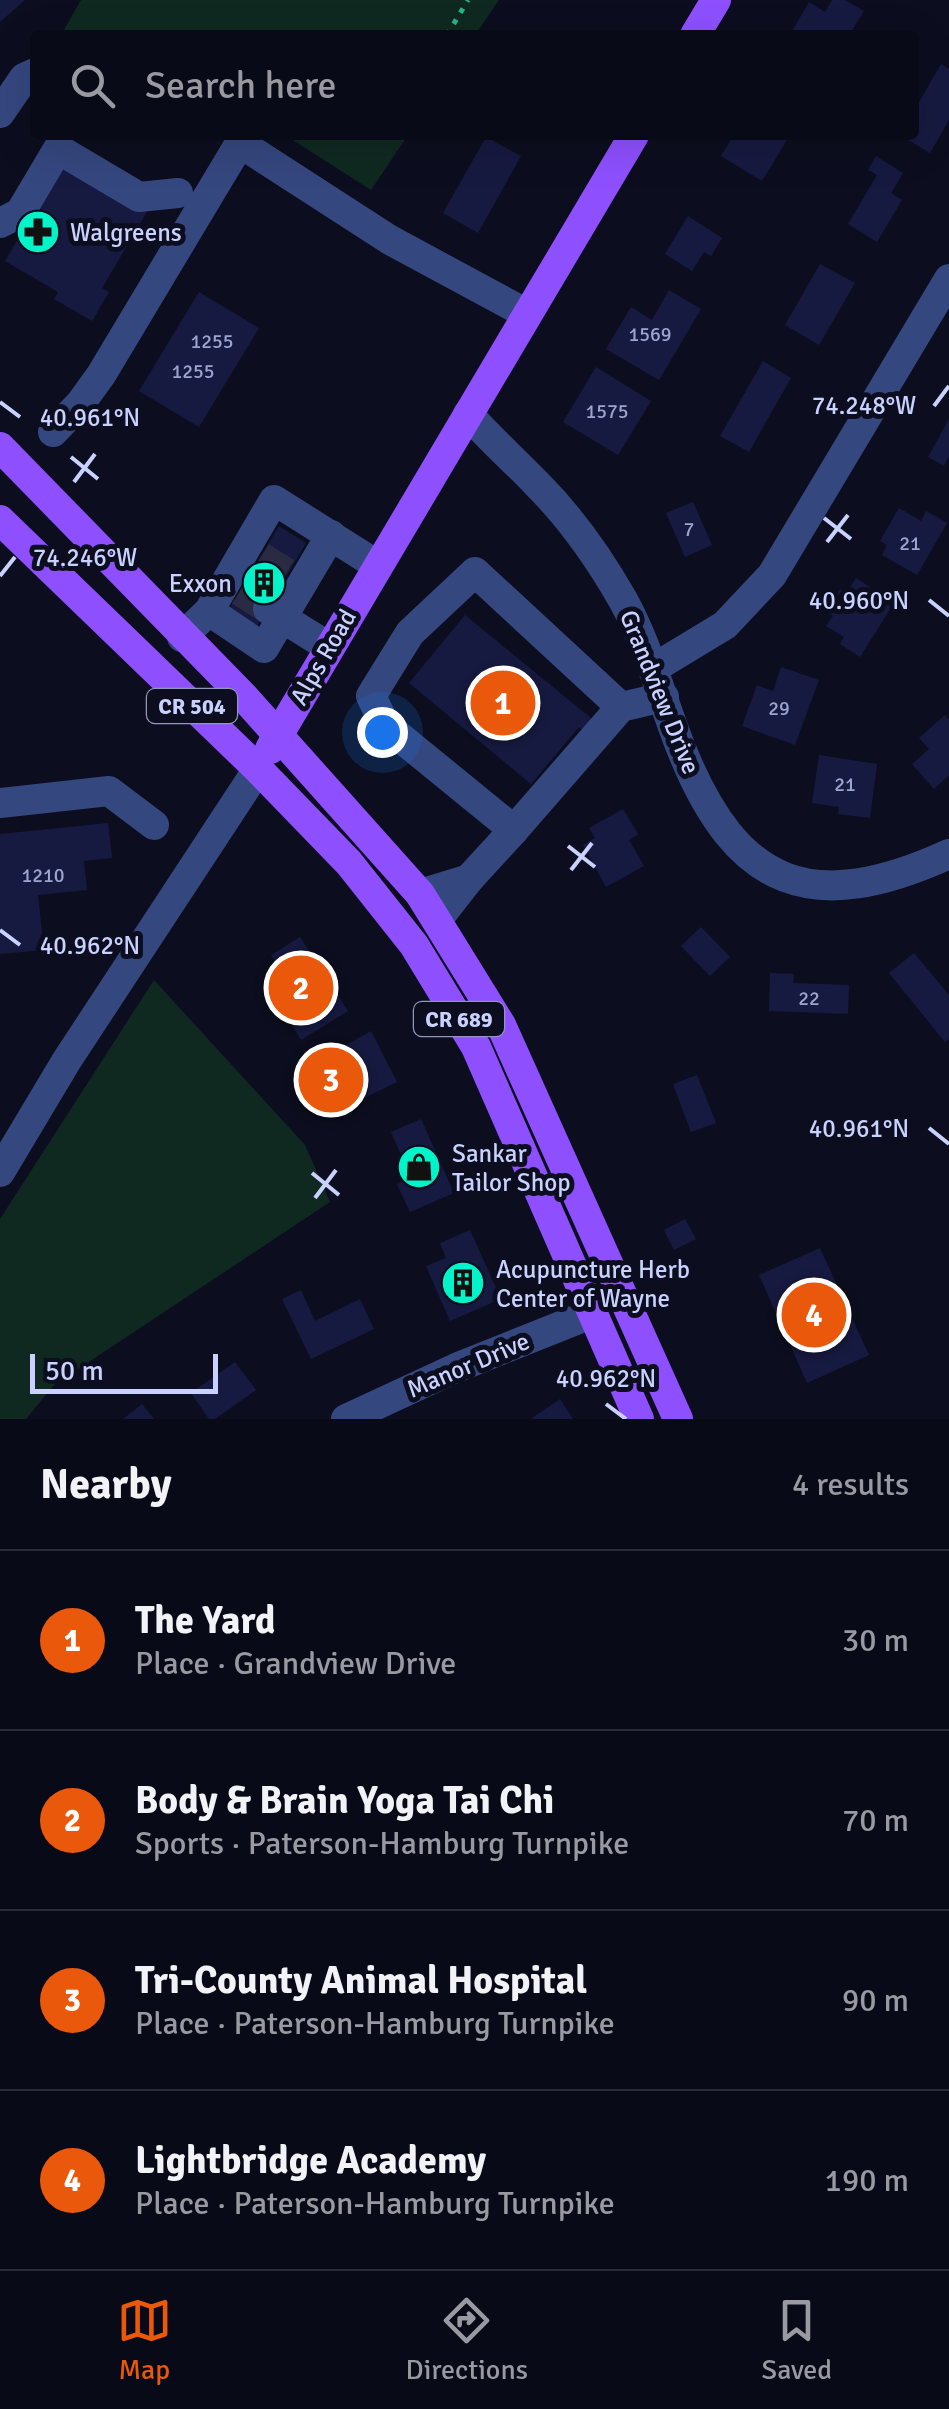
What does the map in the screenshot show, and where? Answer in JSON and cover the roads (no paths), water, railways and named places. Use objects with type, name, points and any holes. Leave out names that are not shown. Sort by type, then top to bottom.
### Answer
[{"type":"main road","points":[[698,30],[716,0]]},
{"type":"main road","name":"Alps Road","points":[[258,769],[631,140]]},
{"type":"main road","name":"CR 504","points":[[0,447],[278,736]]},
{"type":"main road","name":"CR 504","points":[[0,520],[258,769]]},
{"type":"main road","name":"CR 689","points":[[278,736],[428,907],[500,1025],[678,1419]]},
{"type":"main road","name":"CR 689","points":[[258,769],[350,863],[424,962],[476,1047],[639,1419]]},
{"type":"street","points":[[0,112],[30,75]]},
{"type":"street","points":[[53,432],[101,375],[233,140]]},
{"type":"street","points":[[236,140],[390,240],[527,314]]},
{"type":"street","points":[[0,223],[20,212],[58,149],[139,198],[178,193]]},
{"type":"street","points":[[654,668],[725,625],[772,575],[949,279]]},
{"type":"street","name":"Grandview Drive","points":[[468,414],[538,484],[583,538],[638,627],[699,789],[723,826],[764,867],[789,880],[848,887],[893,877],[949,854]]},
{"type":"street","points":[[182,638],[233,587],[253,552],[274,500],[377,564]]},
{"type":"street","points":[[209,611],[264,648],[275,613],[295,579],[331,535]]},
{"type":"street","points":[[514,830],[386,725],[372,696],[410,633],[475,572],[621,706]]},
{"type":"street","points":[[275,613],[329,647]]},
{"type":"street","points":[[428,907],[469,879],[621,706],[664,697]]},
{"type":"street","name":"Alps Road","points":[[0,1172],[12,1128],[68,1060],[258,769]]},
{"type":"street","points":[[0,803],[108,791],[154,826]]},
{"type":"street","name":"Manor Drive","points":[[346,1419],[456,1368],[590,1314]]},
{"type":"tunnel","points":[[261,557],[288,574]]},
{"type":"tunnel","points":[[240,591],[268,609]]},
{"type":"place","name":"Walgreens","points":[[38,232]]},
{"type":"place","name":"Exxon","points":[[264,583]]},
{"type":"place","name":"The Yard","points":[[503,703]]},
{"type":"place","name":"Body & Brain Yoga Tai Chi","points":[[301,988]]},
{"type":"place","name":"Tri-County Animal Hospital","points":[[331,1080]]},
{"type":"place","name":"Sankar Tailor Shop","points":[[419,1167]]},
{"type":"place","name":"Acupuncture Herb Center of Wayne","points":[[463,1283]]},
{"type":"place","name":"Lightbridge Academy","points":[[814,1315]]}]
